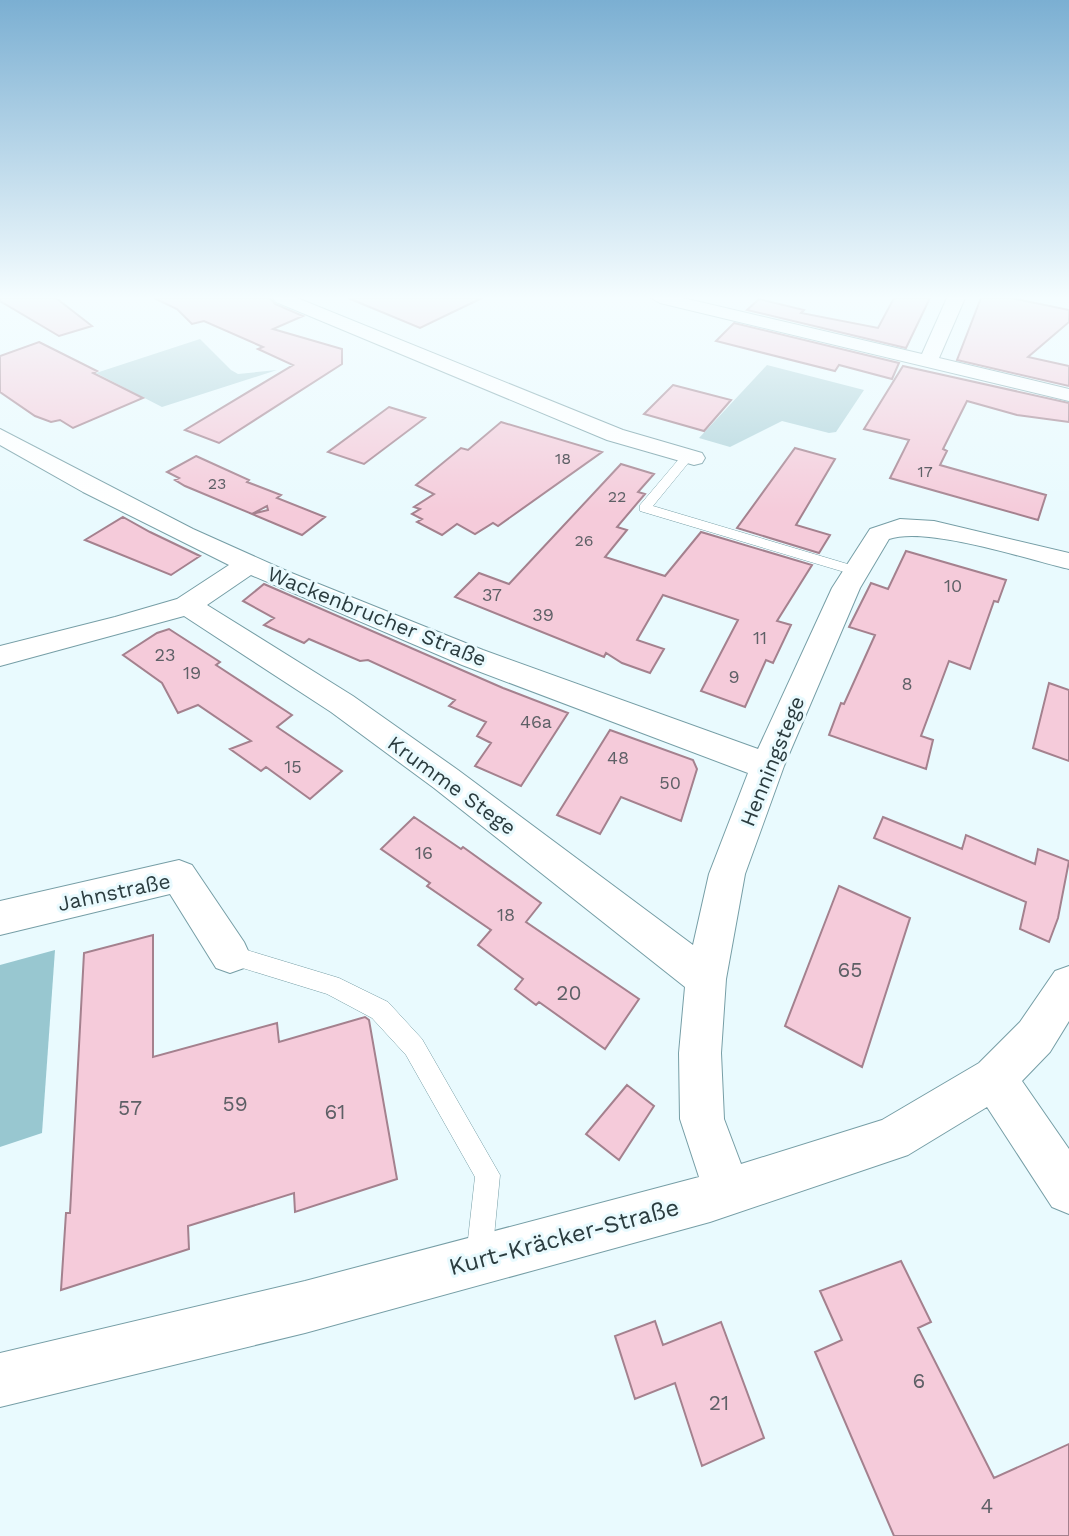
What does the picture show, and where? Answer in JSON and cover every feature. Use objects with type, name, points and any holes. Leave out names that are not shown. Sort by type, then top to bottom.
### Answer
[{"type":"street","points":[[456,370],[615,435],[691,457]]},
{"type":"street","points":[[960,370],[1069,396]]},
{"type":"street","name":"Wackenbrucher Straße","points":[[0,436],[90,488],[176,532],[249,564],[386,622],[638,720],[767,766]]},
{"type":"street","name":"Henningstege","points":[[728,1192],[702,1119],[700,1053],[706,979],[727,874],[767,766],[846,588],[879,534],[900,527],[934,529],[1069,561]]},
{"type":"street","points":[[0,656],[119,626],[187,605],[249,564]]},
{"type":"street","name":"Krumme Stege","points":[[187,605],[342,704],[425,764],[706,979]]},
{"type":"street","name":"Jahnstraße","points":[[0,918],[179,876],[230,955]]},
{"type":"street","name":"Kurt-Kräcker-Straße","points":[[0,1380],[305,1307],[728,1192],[892,1139],[994,1078],[1035,1037],[1069,985]]},
{"type":"street","points":[[994,1078],[1069,1189]]},
{"type":"lane","points":[[691,457],[645,508],[856,572]]},
{"type":"lane","points":[[230,955],[331,985],[380,1010],[414,1047],[488,1175],[478,1260]]},
{"type":"shaded area","points":[[106,370],[231,370],[238,374],[277,370],[162,407],[96,373]]},
{"type":"shaded area","points":[[763,370],[785,370],[864,390],[836,432],[829,433],[782,421],[730,447],[699,438]]},
{"type":"shaded area","points":[[55,950],[42,1133],[0,1147],[0,965]]},
{"type":"building","points":[[0,370],[94,370],[97,371],[93,373],[143,398],[73,428],[60,420],[51,422],[35,416],[0,392]]},
{"type":"building","points":[[285,370],[333,370],[219,443],[185,430]]},
{"type":"building","points":[[857,370],[896,370],[892,379]]},
{"type":"building","points":[[901,370],[920,370],[1069,403],[1069,422],[1017,415],[967,401],[943,449],[947,451],[940,465],[1046,495],[1038,520],[890,478],[909,440],[864,429]]},
{"type":"building","points":[[999,370],[1069,370],[1069,386]]},
{"type":"building","points":[[673,385],[731,400],[704,431],[644,414]]},
{"type":"building","points":[[389,407],[425,418],[364,464],[328,452]]},
{"type":"building","points":[[501,422],[602,452],[498,526],[493,523],[475,534],[457,524],[442,535],[417,522],[422,519],[412,514],[420,509],[414,507],[434,494],[416,485],[461,448],[468,450]]},
{"type":"building","points":[[795,448],[835,459],[796,525],[830,535],[819,553],[737,528]]},
{"type":"building","points":[[196,456],[249,480],[247,482],[281,495],[277,498],[325,517],[302,535],[185,486],[175,480],[179,478],[167,472]],"holes":[[[267,506],[268,510],[252,514]]]},
{"type":"building","points":[[621,464],[654,474],[638,492],[645,494],[617,527],[627,530],[605,557],[665,576],[701,532],[812,565],[777,621],[791,625],[773,663],[766,660],[745,707],[701,691],[738,620],[663,595],[637,640],[664,649],[650,673],[622,663],[606,653],[604,657],[455,597],[479,573],[509,584]]},
{"type":"building","points":[[123,517],[200,556],[171,575],[85,540]]},
{"type":"building","points":[[906,551],[1006,580],[998,602],[994,601],[970,669],[949,661],[921,736],[933,740],[926,769],[829,735],[841,703],[844,704],[875,635],[849,627],[871,583],[888,589]]},
{"type":"building","points":[[264,584],[503,688],[568,713],[521,786],[475,766],[491,743],[477,736],[486,722],[449,706],[455,700],[368,660],[360,661],[309,639],[304,643],[264,625],[274,618],[243,601]]},
{"type":"building","points":[[169,629],[220,662],[216,665],[292,715],[277,727],[342,771],[310,799],[266,767],[261,771],[230,749],[251,741],[198,705],[178,713],[162,683],[123,655],[157,633]]},
{"type":"building","points":[[1049,683],[1069,690],[1069,761],[1033,748]]},
{"type":"building","points":[[610,730],[693,760],[697,769],[681,821],[621,797],[600,834],[557,815]]},
{"type":"building","points":[[414,817],[461,849],[463,847],[541,903],[526,922],[639,999],[605,1049],[539,1002],[536,1005],[515,989],[523,979],[478,945],[491,930],[427,886],[430,883],[381,849]]},
{"type":"building","points":[[883,817],[962,849],[966,835],[1035,864],[1038,849],[1069,861],[1058,918],[1049,942],[1020,929],[1026,902],[874,838]]},
{"type":"building","points":[[839,886],[910,918],[862,1067],[785,1026]]},
{"type":"building","points":[[153,935],[153,1057],[277,1023],[279,1042],[365,1017],[369,1020],[397,1179],[295,1212],[294,1193],[188,1226],[189,1249],[61,1290],[66,1213],[70,1213],[84,953]]},
{"type":"building","points":[[627,1085],[654,1106],[619,1160],[586,1134]]},
{"type":"building","points":[[901,1261],[931,1322],[918,1328],[994,1478],[1069,1444],[1069,1536],[894,1536],[815,1352],[842,1340],[820,1291]]},
{"type":"building","points":[[655,1321],[663,1345],[721,1322],[764,1438],[702,1466],[675,1383],[635,1399],[615,1336]]}]
